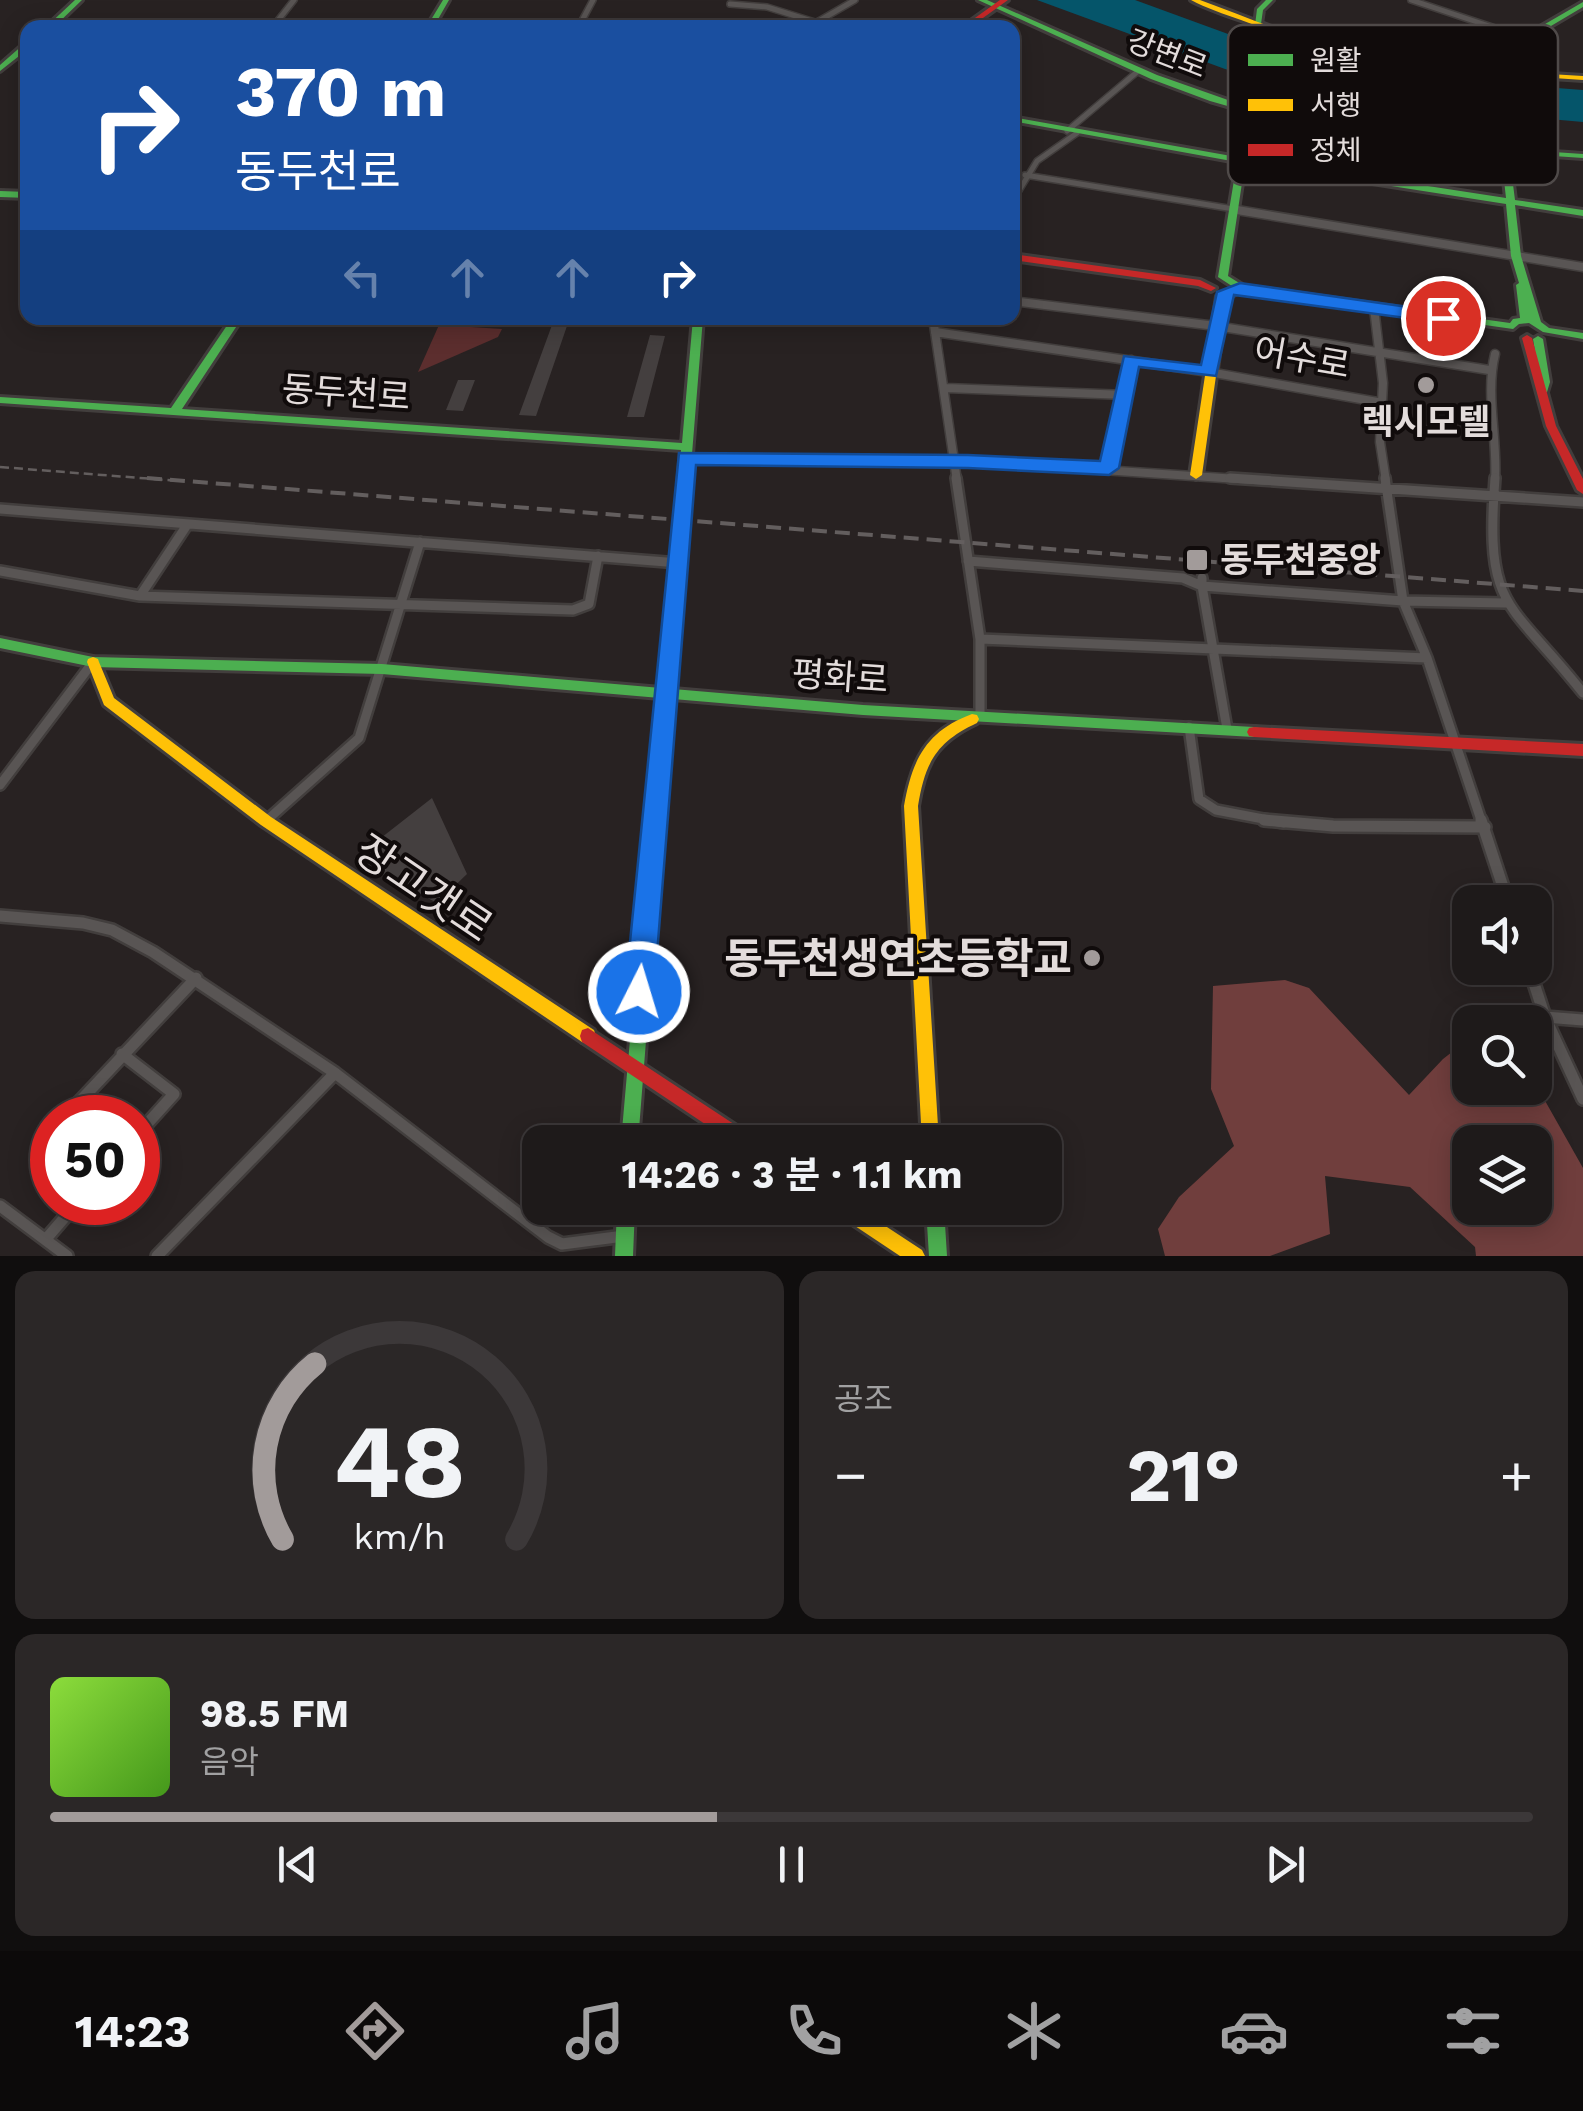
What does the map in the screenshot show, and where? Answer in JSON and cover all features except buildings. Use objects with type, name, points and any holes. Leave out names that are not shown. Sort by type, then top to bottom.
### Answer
[{"type":"street","points":[[56,20],[79,0]]},
{"type":"street","points":[[278,20],[294,0]]},
{"type":"street","points":[[821,20],[856,0]]},
{"type":"street","points":[[1194,0],[1258,25]]},
{"type":"street","points":[[1410,0],[1486,25]]},
{"type":"street","points":[[1222,9],[1269,1]]},
{"type":"street","name":"어수로","points":[[1258,25],[1260,9],[1269,1]]},
{"type":"street","points":[[974,20],[995,2]]},
{"type":"street","name":"강변로","points":[[995,2],[1137,72],[1228,100]]},
{"type":"street","points":[[730,4],[767,7],[810,20]]},
{"type":"street","points":[[1547,25],[1583,4]]},
{"type":"street","points":[[0,69],[20,52]]},
{"type":"street","points":[[1020,185],[1025,175],[1062,139],[1137,72]]},
{"type":"street","points":[[1558,77],[1583,78]]},
{"type":"street","points":[[1020,121],[1228,158]]},
{"type":"street","name":"강변로","points":[[1558,155],[1583,156]]},
{"type":"street","points":[[1025,175],[1583,267]]},
{"type":"street","name":"어수로","points":[[1196,475],[1235,185]]},
{"type":"street","points":[[1404,185],[1583,213]]},
{"type":"street","points":[[1508,185],[1516,256],[1545,382],[1542,394],[1552,426],[1583,490]]},
{"type":"street","points":[[1020,258],[1583,338]]},
{"type":"street","points":[[1020,302],[1216,326],[1489,370]]},
{"type":"street","points":[[1374,308],[1384,403],[1380,442],[1384,488],[1403,601],[1427,658],[1503,885]]},
{"type":"street","points":[[174,411],[231,325]]},
{"type":"street","points":[[630,1125],[697,325]]},
{"type":"street","points":[[929,1125],[913,788],[926,750],[941,732],[980,716],[980,639],[934,325]]},
{"type":"street","points":[[936,332],[1209,372]]},
{"type":"street","points":[[1495,354],[1489,370],[1497,443],[1491,533],[1500,594],[1583,693]]},
{"type":"street","points":[[1109,468],[1131,360]]},
{"type":"street","name":"어수로","points":[[1209,372],[1384,403]]},
{"type":"street","points":[[946,388],[1126,395]]},
{"type":"street","name":"동두천로","points":[[0,400],[687,452],[1109,468],[1583,502]]},
{"type":"street","points":[[0,509],[679,562]]},
{"type":"street","points":[[140,596],[187,525]]},
{"type":"street","points":[[266,820],[359,738],[382,669],[397,605],[420,542]]},
{"type":"street","points":[[0,572],[140,596],[573,610],[588,604],[598,556]]},
{"type":"street","points":[[968,561],[1403,601],[1505,603]]},
{"type":"street","points":[[1202,582],[1227,729]]},
{"type":"street","points":[[980,639],[1427,658]]},
{"type":"street","name":"평화로","points":[[0,643],[93,662],[382,669],[980,716],[1583,750]]},
{"type":"street","points":[[0,786],[93,662]]},
{"type":"street","name":"장고갯로","points":[[93,662],[109,701],[266,820],[720,1125]]},
{"type":"street","points":[[1189,727],[1199,799],[1214,812],[1288,823],[1485,827]]},
{"type":"street","points":[[0,916],[83,923],[112,930],[196,978],[335,1074],[548,1237],[562,1244],[624,1236]]},
{"type":"street","points":[[85,1095],[196,978]]},
{"type":"street","points":[[1552,1017],[1583,1020]]},
{"type":"street","points":[[1552,1030],[1583,1099]]},
{"type":"street","points":[[122,1054],[174,1094],[160,1110]]},
{"type":"street","points":[[157,1256],[335,1074]]},
{"type":"street","points":[[0,1206],[66,1256]]},
{"type":"street","points":[[46,1239],[58,1225]]},
{"type":"street","points":[[624,1256],[625,1225]]},
{"type":"street","points":[[869,1225],[916,1256]]},
{"type":"street","points":[[935,1225],[938,1256]]},
{"type":"shaded area","points":[[439,325],[502,329],[498,337],[418,372]]},
{"type":"shaded area","points":[[1285,980],[1309,988],[1409,1095],[1452,1052],[1452,1105],[1547,1105],[1583,1168],[1583,1256],[1476,1256],[1475,1247],[1410,1187],[1325,1176],[1330,1234],[1270,1256],[1165,1256],[1158,1229],[1179,1197],[1234,1146],[1211,1089],[1213,986]]},
{"type":"water","points":[[1037,0],[1135,0],[1228,34],[1228,70]]},
{"type":"water","points":[[1558,88],[1583,90],[1583,122],[1558,120]]},
{"type":"railway","points":[[0,467],[179,481]]},
{"type":"railway","points":[[147,478],[1583,591]]},
{"type":"traffic: fast","points":[[57,20],[79,0]]},
{"type":"traffic: fast","points":[[434,20],[446,0]]},
{"type":"traffic: fast","points":[[981,0],[1154,77],[1228,103]]},
{"type":"traffic: fast","points":[[1257,25],[1260,9],[1270,0]]},
{"type":"traffic: fast","points":[[1547,25],[1583,4]]},
{"type":"traffic: fast","points":[[0,69],[20,52]]},
{"type":"traffic: fast","points":[[1020,120],[1228,158]]},
{"type":"traffic: fast","points":[[1558,154],[1583,156]]},
{"type":"traffic: fast","points":[[1223,277],[1237,185]]},
{"type":"traffic: fast","points":[[1401,185],[1583,213]]},
{"type":"traffic: fast","points":[[1509,185],[1516,256],[1536,322]]},
{"type":"traffic: fast","points":[[0,194],[20,195]]},
{"type":"traffic: fast","points":[[1223,277],[1241,288],[1513,326],[1516,321],[1531,320],[1546,330],[1583,336]]},
{"type":"traffic: fast","points":[[1521,285],[1525,320]]},
{"type":"traffic: fast","points":[[175,411],[232,325]]},
{"type":"traffic: fast","points":[[630,1125],[697,325]]},
{"type":"traffic: fast","points":[[1538,339],[1545,382],[1542,392]]},
{"type":"traffic: fast","points":[[0,400],[687,447]]},
{"type":"traffic: fast","points":[[0,643],[93,662],[382,669],[863,710],[1254,732]]},
{"type":"traffic: fast","points":[[624,1256],[625,1225]]},
{"type":"traffic: fast","points":[[936,1225],[938,1256]]},
{"type":"traffic: slow","points":[[1194,0],[1261,25]]},
{"type":"traffic: slow","points":[[1558,76],[1583,78]]},
{"type":"traffic: slow","points":[[1196,475],[1222,296],[1241,288]]},
{"type":"traffic: slow","points":[[93,662],[109,701],[266,821],[588,1036]]},
{"type":"traffic: slow","points":[[929,1125],[911,806],[917,776],[928,752],[946,734],[972,719]]},
{"type":"traffic: slow","points":[[869,1225],[916,1256]]},
{"type":"traffic: jam","points":[[976,20],[1005,0]]},
{"type":"traffic: jam","points":[[1020,258],[1200,283],[1211,288]]},
{"type":"traffic: jam","points":[[1527,338],[1551,426],[1583,490]]},
{"type":"traffic: jam","points":[[1254,732],[1583,750]]},
{"type":"traffic: jam","points":[[588,1036],[721,1125]]},
{"type":"place","name":"렉시모텔","points":[[1426,385]]},
{"type":"place","name":"동두천중앙","points":[[1197,560]]},
{"type":"place","name":"동두천생연초등학교","points":[[1092,958]]},
{"type":"route","points":[[639,992],[686,458],[968,461],[1109,468],[1131,360],[1209,372],[1222,296],[1226,292],[1240,288],[1443,318]]}]
